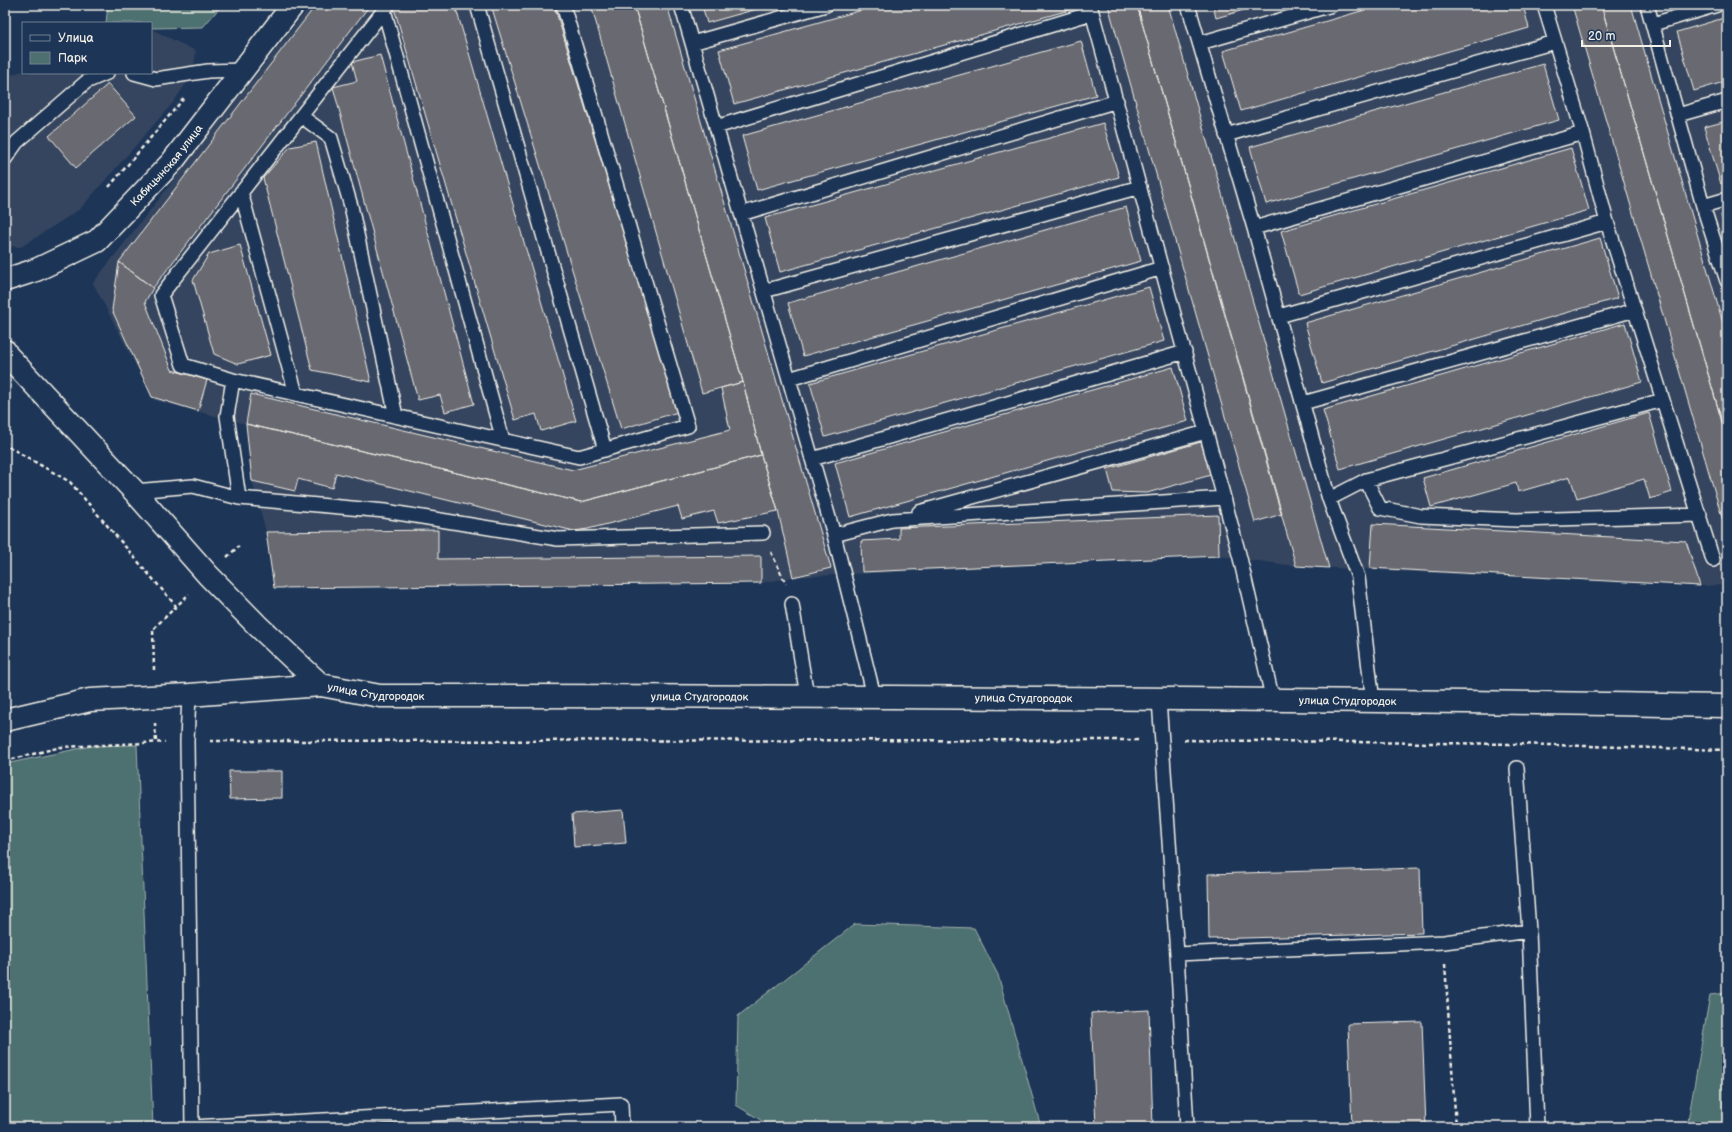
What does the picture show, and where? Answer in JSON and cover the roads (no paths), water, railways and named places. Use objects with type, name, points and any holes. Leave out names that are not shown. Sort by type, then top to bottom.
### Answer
[{"type":"street","name":"Кабицынская улица","points":[[5,280],[36,270],[97,241],[172,162],[293,5]]},
{"type":"street","points":[[5,351],[6,354],[134,490],[208,575],[258,626],[321,684]]},
{"type":"street","points":[[5,720],[90,700],[189,695],[321,684]]},
{"type":"street","name":"улица Студгородок","points":[[321,684],[380,696],[874,696],[1159,700],[1506,702],[1727,706]]},
{"type":"lane","points":[[478,5],[605,450]]},
{"type":"lane","points":[[386,8],[161,295],[183,365],[234,380],[578,457],[688,426],[563,5]]},
{"type":"lane","points":[[681,5],[834,535],[874,696]]},
{"type":"lane","points":[[692,43],[826,5]]},
{"type":"lane","points":[[1188,5],[1254,228],[1329,500],[1358,576],[1373,702]]},
{"type":"lane","points":[[1200,43],[1332,5]]},
{"type":"lane","points":[[1544,5],[1583,133],[1607,222],[1636,310],[1713,560]]},
{"type":"lane","points":[[1647,5],[1703,206],[1727,281]]},
{"type":"lane","points":[[1653,24],[1717,5]]},
{"type":"lane","points":[[386,8],[503,440]]},
{"type":"lane","points":[[716,128],[1091,9],[1240,558],[1273,701]]},
{"type":"lane","points":[[1226,135],[1555,42]]},
{"type":"lane","points":[[138,74],[156,79],[208,71],[243,70]]},
{"type":"lane","points":[[5,159],[17,142],[86,82],[105,74]]},
{"type":"lane","points":[[1678,115],[1727,101]]},
{"type":"lane","points":[[741,214],[1117,102]]},
{"type":"lane","points":[[301,116],[331,138],[351,206],[396,416]]},
{"type":"lane","points":[[1254,228],[1583,133]]},
{"type":"lane","points":[[764,291],[1140,187]]},
{"type":"lane","points":[[241,192],[296,394]]},
{"type":"lane","points":[[1703,206],[1727,199]]},
{"type":"lane","points":[[1278,316],[1607,222]]},
{"type":"lane","points":[[789,379],[1162,268]]},
{"type":"lane","points":[[1303,403],[1636,310]]},
{"type":"lane","points":[[812,459],[1185,352]]},
{"type":"lane","points":[[234,380],[227,416],[239,498]]},
{"type":"lane","points":[[1329,500],[1366,480],[1663,400]]},
{"type":"lane","points":[[834,535],[1206,432]]},
{"type":"lane","points":[[1366,480],[1380,508],[1421,516],[1517,520],[1700,515]]},
{"type":"lane","points":[[134,490],[193,486],[239,498],[385,511],[558,539],[762,533]]},
{"type":"lane","points":[[892,520],[1224,498]]},
{"type":"lane","points":[[792,604],[807,696]]},
{"type":"lane","points":[[189,695],[187,741],[192,1127],[283,1125],[621,1104],[622,1127]]},
{"type":"lane","points":[[1159,700],[1177,954],[1187,1127]]},
{"type":"lane","points":[[1517,768],[1529,932],[1537,1127]]},
{"type":"lane","points":[[1177,954],[1444,942],[1529,932]]}]
